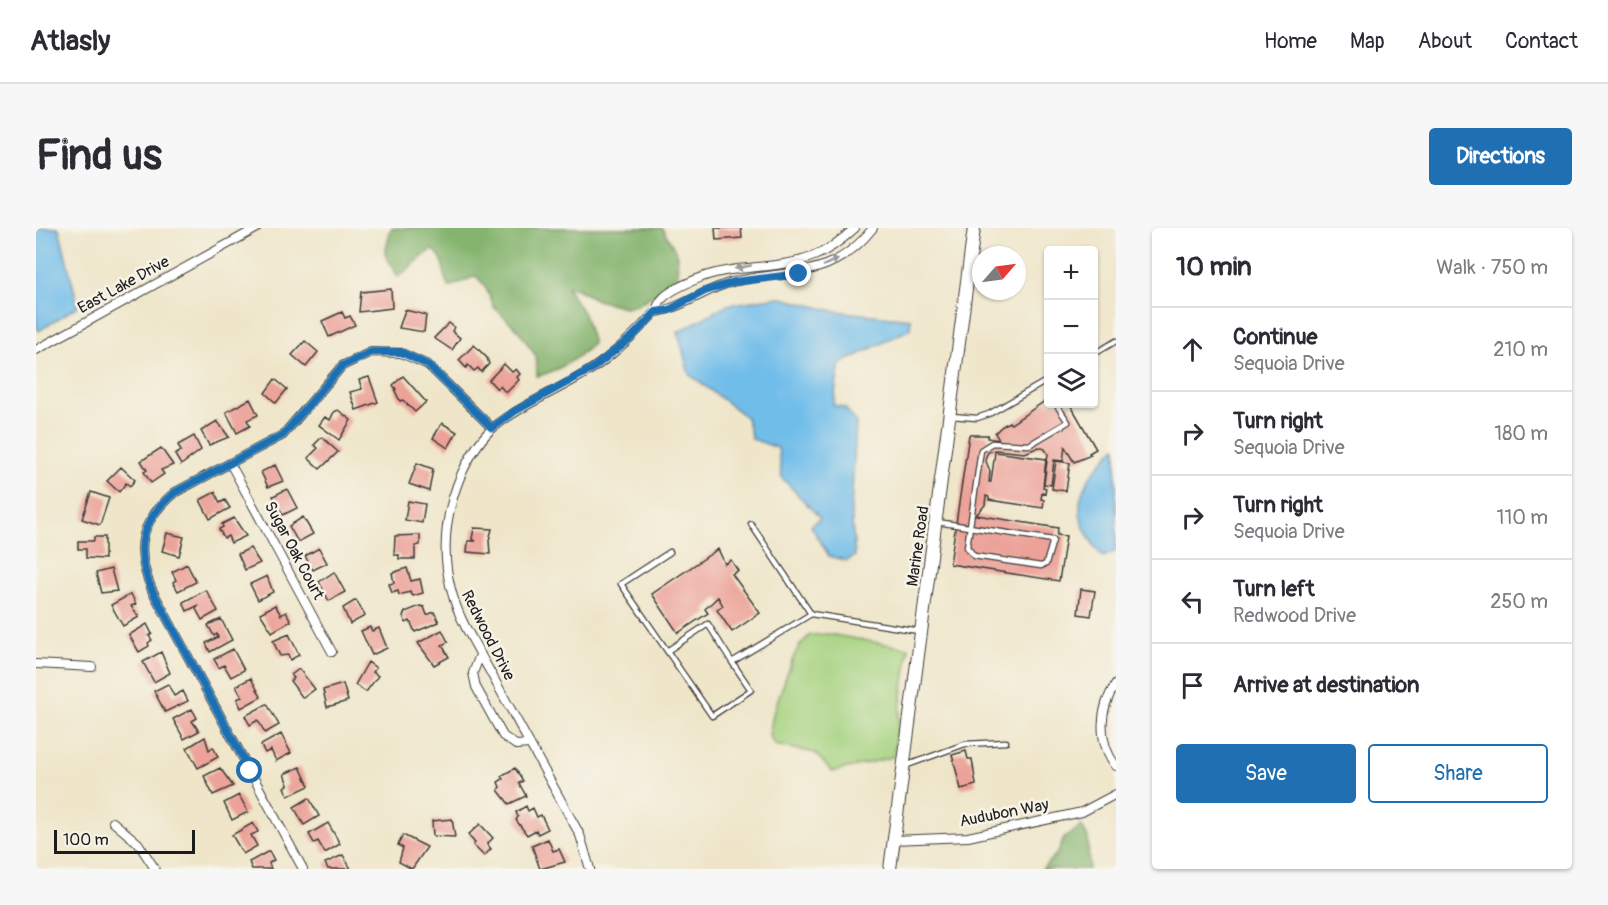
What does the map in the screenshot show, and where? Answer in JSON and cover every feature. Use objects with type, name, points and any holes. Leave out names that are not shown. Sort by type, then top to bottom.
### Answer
[{"type":"main road","name":"Marine Road","points":[[890,869],[974,228]]},
{"type":"street","name":"East Lake Drive","points":[[36,350],[257,228]]},
{"type":"street","name":"Redwood Drive","points":[[591,869],[580,835],[480,655],[451,596],[444,548],[448,515],[458,484],[472,454],[492,428],[515,411],[593,368],[633,336],[656,312],[661,299],[703,277],[745,267],[813,257],[837,244],[855,228]]},
{"type":"street","name":"Redwood Drive","points":[[656,312],[669,310],[705,291],[734,282],[814,270],[848,254],[873,228]]},
{"type":"street","points":[[303,869],[152,590],[144,570],[142,538],[160,505],[174,493],[283,435],[342,366],[362,355],[381,351],[401,352],[428,365],[492,428]]},
{"type":"street","name":"Sugar Oak Court","points":[[230,463],[332,652]]},
{"type":"street","points":[[480,655],[473,673],[476,687],[503,736],[516,745],[530,744]]},
{"type":"street","points":[[36,664],[92,667]]},
{"type":"street","points":[[1116,684],[1105,706],[1102,727],[1106,746],[1116,766]]},
{"type":"street","name":"Audubon Way","points":[[893,840],[968,837],[1082,812],[1116,794]]},
{"type":"street","points":[[113,822],[138,843],[155,869]]},
{"type":"lane","points":[[1098,352],[1116,341]]},
{"type":"lane","points":[[951,416],[977,418],[989,414],[1044,383]]},
{"type":"lane","points":[[937,522],[970,527],[1053,540],[1049,560],[1041,566],[974,556],[967,547],[970,527],[981,450],[992,443],[1029,445],[1068,422],[1059,408]]},
{"type":"lane","points":[[751,524],[811,614]]},
{"type":"lane","points":[[667,651],[708,624],[751,690],[712,716],[667,651],[621,584],[670,552]]},
{"type":"lane","points":[[732,662],[811,614],[922,632]]},
{"type":"lane","points":[[902,767],[965,744],[1006,741]]},
{"type":"green space","points":[[391,228],[662,228],[677,253],[678,279],[637,305],[625,307],[597,300],[575,288],[567,287],[584,314],[593,344],[567,364],[537,376],[536,356],[518,330],[494,307],[485,286],[476,276],[449,287],[441,258],[432,249],[398,277],[385,254]]},
{"type":"green space","points":[[828,634],[909,648],[893,757],[832,772],[815,753],[775,745],[769,735],[774,710],[800,645],[810,635]]},
{"type":"green space","points":[[1082,826],[1088,838],[1089,869],[1042,869],[1058,852],[1064,838]]},
{"type":"water","points":[[36,228],[59,228],[78,306],[39,331],[36,326]]},
{"type":"water","points":[[778,297],[834,311],[911,319],[910,329],[840,364],[833,405],[845,408],[856,422],[851,509],[855,556],[847,561],[829,556],[811,526],[820,518],[782,478],[778,448],[752,439],[746,417],[689,374],[678,332],[727,305]]},
{"type":"water","points":[[1116,447],[1116,551],[1103,557],[1083,526],[1080,512],[1081,499],[1092,474]]},
{"type":"building","points":[[715,228],[741,228],[742,238],[716,240]]},
{"type":"building","points":[[391,289],[392,308],[359,312],[361,292]]},
{"type":"building","points":[[405,310],[426,315],[424,332],[399,328]]},
{"type":"building","points":[[342,312],[345,318],[350,316],[355,325],[329,337],[322,321]]},
{"type":"building","points":[[449,323],[454,327],[452,331],[460,338],[452,350],[434,338]]},
{"type":"building","points":[[305,341],[318,352],[306,367],[292,355]]},
{"type":"building","points":[[474,345],[487,358],[489,364],[481,372],[478,368],[474,371],[468,365],[466,368],[459,360]]},
{"type":"building","points":[[504,364],[512,372],[516,369],[520,374],[517,377],[519,380],[506,393],[500,386],[497,389],[489,380]]},
{"type":"building","points":[[403,376],[426,402],[415,412],[403,400],[400,401],[393,385]]},
{"type":"building","points":[[369,377],[378,402],[356,410],[350,392],[362,389],[359,380]]},
{"type":"building","points":[[275,379],[287,389],[276,403],[265,393]]},
{"type":"building","points":[[250,399],[258,415],[247,420],[250,426],[237,433],[226,412]]},
{"type":"building","points":[[1044,402],[1044,408],[1072,408],[1096,449],[1089,453],[1091,455],[1074,462],[1065,447],[1063,461],[1054,460],[1051,485],[1044,484],[1048,454],[1045,449],[1039,447],[1025,453],[995,450],[988,452],[985,459],[990,471],[989,482],[991,482],[995,452],[1046,459],[1043,487],[1046,488],[1041,499],[1044,500],[1043,508],[989,500],[986,496],[985,505],[976,515],[1058,528],[1057,535],[1066,536],[1059,581],[950,564],[969,435],[988,435],[987,438],[999,440],[995,433],[1009,422],[1011,424]]},
{"type":"building","points":[[338,410],[351,420],[339,440],[319,425],[325,417],[330,420],[334,412]]},
{"type":"building","points":[[217,421],[229,437],[209,445],[201,431]]},
{"type":"building","points":[[442,423],[457,432],[448,448],[433,438]]},
{"type":"building","points":[[194,436],[201,450],[181,465],[175,455],[181,451],[178,445]]},
{"type":"building","points":[[322,437],[338,452],[320,469],[308,458],[318,448],[314,445]]},
{"type":"building","points":[[161,448],[173,465],[161,470],[164,474],[151,483],[144,472],[147,470],[141,461]]},
{"type":"building","points":[[1056,461],[1070,463],[1066,491],[1052,489]]},
{"type":"building","points":[[417,463],[433,469],[429,491],[409,484]]},
{"type":"building","points":[[275,465],[283,481],[268,487],[261,472]]},
{"type":"building","points":[[121,467],[135,480],[130,486],[126,483],[119,492],[107,481]]},
{"type":"building","points":[[287,489],[297,508],[283,515],[273,496]]},
{"type":"building","points":[[91,492],[109,498],[100,525],[82,519]]},
{"type":"building","points":[[215,492],[220,503],[225,500],[230,508],[210,519],[200,500]]},
{"type":"building","points":[[408,501],[425,504],[422,523],[405,520]]},
{"type":"building","points":[[303,517],[313,534],[298,542],[289,526]]},
{"type":"building","points":[[234,518],[246,536],[231,543],[228,536],[224,538],[219,529],[223,527],[222,524]]},
{"type":"building","points":[[474,528],[492,529],[489,540],[490,554],[467,552],[468,541],[476,541],[472,539]]},
{"type":"building","points":[[167,533],[184,537],[179,556],[162,551]]},
{"type":"building","points":[[420,535],[420,545],[415,546],[415,559],[399,559],[399,555],[394,555],[395,536]]},
{"type":"building","points":[[94,537],[105,537],[105,559],[86,558],[86,549],[78,549],[78,541],[94,541]]},
{"type":"building","points":[[250,548],[260,563],[245,570],[238,554]]},
{"type":"building","points":[[319,548],[327,563],[313,570],[305,556]]},
{"type":"building","points":[[718,549],[725,564],[731,560],[738,571],[732,574],[760,613],[732,632],[717,610],[723,606],[718,597],[705,609],[708,613],[678,633],[652,594]]},
{"type":"building","points":[[187,564],[196,582],[178,591],[173,582],[176,580],[172,572]]},
{"type":"building","points":[[407,568],[411,581],[420,579],[423,593],[413,596],[410,592],[399,595],[398,591],[392,593],[389,584],[394,583],[392,573]]},
{"type":"building","points":[[111,569],[117,591],[101,593],[96,573]]},
{"type":"building","points":[[334,572],[345,592],[329,601],[319,582]]},
{"type":"building","points":[[267,576],[273,592],[258,600],[250,584]]},
{"type":"building","points":[[1081,589],[1095,591],[1091,616],[1078,614]]},
{"type":"building","points":[[206,590],[218,611],[202,620],[196,609],[199,605],[187,611],[183,602]]},
{"type":"building","points":[[131,594],[136,604],[131,606],[139,617],[123,626],[111,605]]},
{"type":"building","points":[[356,600],[365,616],[350,624],[343,608]]},
{"type":"building","points":[[275,605],[281,615],[286,612],[291,621],[272,632],[260,613]]},
{"type":"building","points":[[420,606],[424,607],[427,615],[434,612],[439,622],[415,632],[410,621],[406,623],[403,616],[405,612]]},
{"type":"building","points":[[221,619],[232,640],[210,652],[206,643],[218,637],[217,634],[214,636],[208,625]]},
{"type":"building","points":[[147,624],[152,640],[148,643],[149,646],[139,652],[129,635]]},
{"type":"building","points":[[370,627],[372,631],[379,628],[387,648],[372,655],[361,631]]},
{"type":"building","points":[[442,630],[448,642],[442,645],[449,657],[434,665],[418,643]]},
{"type":"building","points":[[289,634],[299,655],[290,660],[288,655],[280,656],[273,641]]},
{"type":"building","points":[[233,649],[244,670],[231,677],[224,665],[219,668],[214,659]]},
{"type":"building","points":[[161,652],[170,673],[154,682],[143,662]]},
{"type":"building","points":[[368,662],[376,668],[373,672],[378,676],[366,692],[355,685]]},
{"type":"building","points":[[299,669],[315,689],[303,698],[290,681],[294,678],[291,675]]},
{"type":"building","points":[[251,678],[261,697],[241,708],[237,699],[242,697],[236,686]]},
{"type":"building","points":[[168,684],[174,696],[183,691],[188,701],[165,712],[154,691]]},
{"type":"building","points":[[343,684],[348,701],[327,707],[323,690]]},
{"type":"building","points":[[267,704],[279,725],[265,733],[258,720],[250,725],[245,716]]},
{"type":"building","points":[[192,709],[197,718],[192,721],[199,731],[184,739],[173,719]]},
{"type":"building","points":[[281,734],[291,753],[276,761],[271,750],[265,753],[261,745]]},
{"type":"building","points":[[205,737],[209,750],[213,747],[218,757],[198,768],[187,748]]},
{"type":"building","points":[[966,751],[968,759],[972,759],[976,785],[961,789],[952,755]]},
{"type":"building","points":[[300,767],[309,786],[288,796],[284,787],[288,785],[284,774]]},
{"type":"building","points":[[220,768],[233,786],[213,795],[204,776]]},
{"type":"building","points":[[515,768],[523,781],[519,783],[526,796],[509,804],[498,790],[500,787],[498,782],[503,779],[501,776]]},
{"type":"building","points":[[239,795],[248,812],[232,820],[224,803]]},
{"type":"building","points":[[309,798],[319,816],[304,825],[294,807]]},
{"type":"building","points":[[526,806],[528,811],[533,808],[537,817],[541,815],[548,829],[538,834],[536,830],[527,835],[516,820],[518,817],[516,812]]},
{"type":"building","points":[[452,819],[455,837],[433,836],[432,821]]},
{"type":"building","points":[[253,823],[258,832],[251,835],[257,846],[243,854],[232,835]]},
{"type":"building","points":[[328,823],[340,844],[325,853],[318,841],[314,843],[309,834]]},
{"type":"building","points":[[480,824],[493,838],[487,844],[491,849],[484,856],[473,845],[475,843],[468,835]]},
{"type":"building","points":[[403,835],[427,847],[412,869],[399,862],[403,848],[398,845]]},
{"type":"building","points":[[548,839],[553,851],[559,849],[565,862],[540,869],[532,846]]},
{"type":"building","points":[[269,851],[274,860],[269,863],[271,869],[252,869],[249,862]]},
{"type":"building","points":[[343,855],[351,869],[328,869],[325,863]]},
{"type":"route","points":[[250,771],[152,590],[144,570],[142,538],[160,505],[174,493],[283,435],[342,366],[362,355],[381,351],[401,352],[423,362],[436,371],[492,428],[515,411],[593,368],[633,336],[656,312],[669,310],[691,297],[734,282],[799,274]]}]
